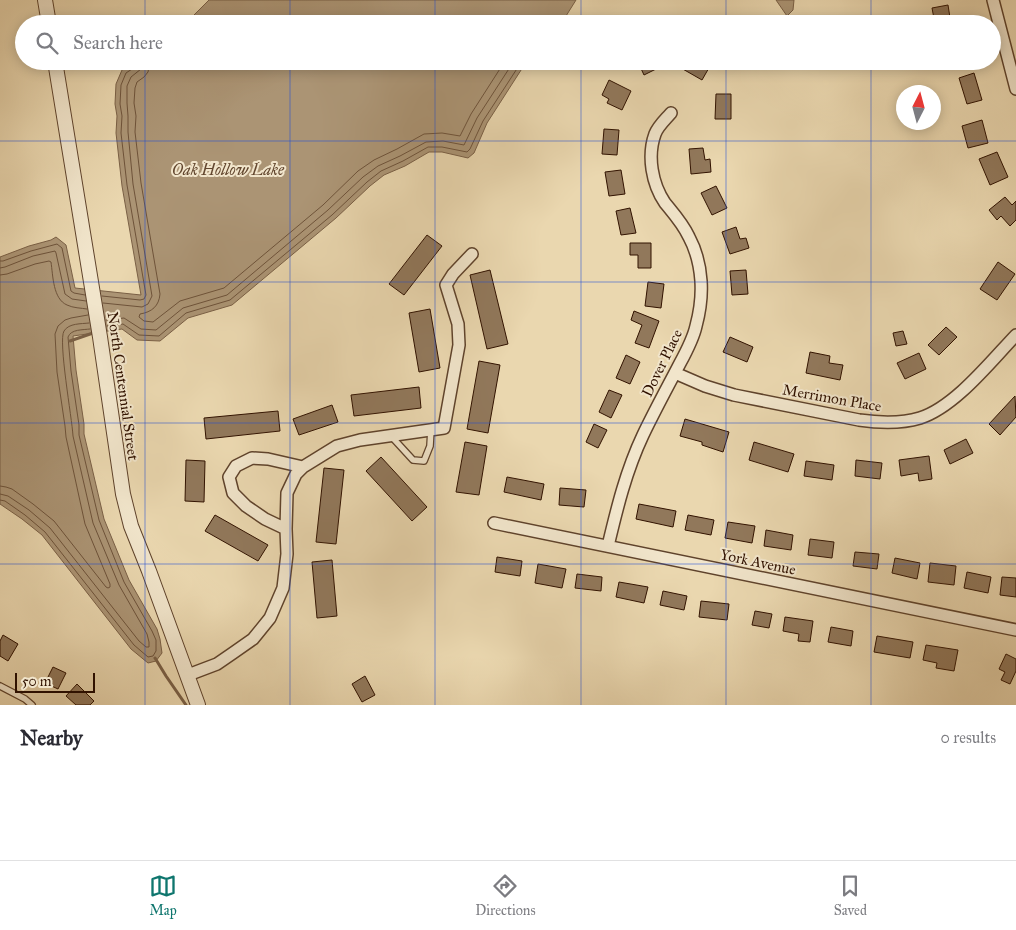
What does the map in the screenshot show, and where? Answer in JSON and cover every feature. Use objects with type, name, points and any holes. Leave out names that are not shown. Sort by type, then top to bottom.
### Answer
[{"type":"street","points":[[45,0],[48,15]]},
{"type":"street","points":[[993,0],[997,15]]},
{"type":"street","points":[[1001,31],[1016,89]]},
{"type":"street","name":"North Centennial Street","points":[[56,70],[100,337],[123,494],[131,526],[198,705]]},
{"type":"street","name":"Dover Place","points":[[608,546],[628,469],[643,435],[690,344],[700,306],[701,280],[697,258],[689,237],[678,218],[664,202],[656,187],[652,170],[651,153],[655,134],[661,124],[671,114]]},
{"type":"street","points":[[188,675],[217,664],[233,653],[253,639],[270,618],[283,588],[287,554],[287,493],[296,474],[303,467],[337,446],[360,440],[444,428],[459,345],[458,324],[446,285],[453,274],[472,254]]},
{"type":"street","name":"Merrimon Place","points":[[675,373],[705,386],[734,395],[859,420],[879,423],[903,422],[922,417],[944,406],[963,391],[1016,335]]},
{"type":"street","points":[[286,528],[246,506],[232,493],[229,477],[236,466],[252,458],[268,459],[303,467]]},
{"type":"street","name":"York Avenue","points":[[494,523],[1016,630]]},
{"type":"lane","points":[[391,436],[413,460],[424,461],[430,446],[432,429]]},
{"type":"lane","points":[[0,686],[25,699],[32,705]]},
{"type":"water","points":[[209,0],[576,0],[567,15],[194,15]]},
{"type":"water","points":[[776,0],[794,0],[793,10],[786,15]]},
{"type":"water","name":"Oak Hollow Lake","points":[[122,70],[521,70],[487,123],[474,153],[468,158],[442,152],[429,152],[405,166],[384,175],[232,305],[188,318],[160,341],[137,340],[122,329],[73,336],[84,434],[104,519],[129,580],[157,629],[160,639],[162,653],[156,661],[148,663],[131,649],[42,535],[0,504],[0,257],[56,237],[66,245],[75,288],[141,295],[122,186],[116,133],[116,84]]},
{"type":"building","points":[[948,5],[950,15],[933,15],[932,8]]},
{"type":"building","points":[[642,70],[654,70],[644,75]]},
{"type":"building","points":[[684,70],[708,70],[702,80]]},
{"type":"building","points":[[974,73],[982,100],[967,104],[959,78]]},
{"type":"building","points":[[609,80],[631,91],[622,110],[607,103],[609,99],[602,95]]},
{"type":"building","points":[[716,94],[731,94],[731,119],[715,119]]},
{"type":"building","points":[[982,120],[988,143],[968,148],[962,126]]},
{"type":"building","points":[[604,129],[619,130],[617,155],[602,154]]},
{"type":"building","points":[[703,148],[705,160],[710,159],[711,172],[691,174],[689,149]]},
{"type":"building","points":[[997,152],[1008,177],[990,185],[979,159]]},
{"type":"building","points":[[621,170],[625,194],[609,196],[605,172]]},
{"type":"building","points":[[716,186],[727,208],[712,215],[701,193]]},
{"type":"building","points":[[1005,197],[1012,205],[1016,201],[1016,220],[1010,226],[1001,216],[997,220],[989,210]]},
{"type":"building","points":[[630,208],[636,233],[621,235],[616,211]]},
{"type":"building","points":[[736,227],[740,239],[746,238],[749,248],[730,254],[722,232]]},
{"type":"building","points":[[427,235],[442,246],[404,295],[389,284]]},
{"type":"building","points":[[630,243],[651,243],[651,268],[638,268],[638,255],[630,255]]},
{"type":"building","points":[[998,262],[1015,274],[997,300],[980,289]]},
{"type":"building","points":[[490,270],[508,344],[487,349],[470,275]]},
{"type":"building","points":[[746,270],[748,294],[732,295],[730,271]]},
{"type":"building","points":[[648,282],[664,284],[661,308],[645,306]]},
{"type":"building","points":[[430,309],[440,368],[419,372],[409,313]]},
{"type":"building","points":[[634,311],[659,321],[649,348],[635,343],[642,325],[631,320]]},
{"type":"building","points":[[946,327],[957,337],[939,355],[928,345]]},
{"type":"building","points":[[903,331],[907,344],[896,346],[893,333]]},
{"type":"building","points":[[730,337],[753,347],[747,362],[723,352]]},
{"type":"building","points":[[810,352],[830,356],[829,363],[843,365],[840,380],[806,373]]},
{"type":"building","points":[[919,353],[926,369],[905,379],[897,363]]},
{"type":"building","points":[[626,355],[640,362],[630,384],[616,378]]},
{"type":"building","points":[[479,361],[500,365],[488,433],[467,429]]},
{"type":"building","points":[[419,387],[421,408],[354,416],[351,395]]},
{"type":"building","points":[[609,390],[622,395],[611,418],[599,412]]},
{"type":"building","points":[[1015,396],[1016,417],[1000,435],[989,424]]},
{"type":"building","points":[[332,405],[338,422],[299,435],[293,419]]},
{"type":"building","points":[[278,411],[280,431],[206,439],[204,418]]},
{"type":"building","points":[[685,419],[729,432],[723,452],[702,445],[702,442],[680,436]]},
{"type":"building","points":[[594,424],[607,430],[598,448],[586,442]]},
{"type":"building","points":[[966,439],[973,453],[950,464],[944,450]]},
{"type":"building","points":[[465,442],[487,446],[479,495],[456,492]]},
{"type":"building","points":[[754,442],[794,454],[788,472],[749,460]]},
{"type":"building","points":[[929,456],[932,479],[919,481],[918,473],[901,476],[899,460]]},
{"type":"building","points":[[381,457],[427,507],[412,521],[366,471]]},
{"type":"building","points":[[186,460],[205,461],[204,502],[185,501]]},
{"type":"building","points":[[856,460],[882,463],[880,479],[855,476]]},
{"type":"building","points":[[806,461],[834,465],[832,480],[804,476]]},
{"type":"building","points":[[324,468],[344,470],[336,544],[316,542]]},
{"type":"building","points":[[507,477],[544,484],[541,500],[504,492]]},
{"type":"building","points":[[560,488],[586,490],[584,507],[559,505]]},
{"type":"building","points":[[639,504],[676,511],[673,527],[636,519]]},
{"type":"building","points":[[215,515],[268,545],[258,561],[205,531]]},
{"type":"building","points":[[688,515],[714,520],[711,535],[685,530]]},
{"type":"building","points":[[728,522],[755,526],[752,543],[725,538]]},
{"type":"building","points":[[766,530],[793,535],[791,550],[764,546]]},
{"type":"building","points":[[810,539],[834,542],[832,558],[808,555]]},
{"type":"building","points":[[855,552],[879,554],[877,569],[853,566]]},
{"type":"building","points":[[497,557],[522,561],[520,576],[495,572]]},
{"type":"building","points":[[895,558],[920,563],[917,579],[892,573]]},
{"type":"building","points":[[332,560],[337,616],[317,618],[312,562]]},
{"type":"building","points":[[930,563],[956,566],[954,585],[928,582]]},
{"type":"building","points":[[538,564],[566,569],[562,588],[535,583]]},
{"type":"building","points":[[967,572],[991,577],[988,593],[964,588]]},
{"type":"building","points":[[577,574],[602,577],[601,591],[575,588]]},
{"type":"building","points":[[1002,577],[1016,578],[1016,597],[1000,595]]},
{"type":"building","points":[[619,582],[648,587],[644,603],[616,597]]},
{"type":"building","points":[[663,591],[687,596],[684,610],[660,605]]},
{"type":"building","points":[[701,601],[729,604],[727,620],[699,617]]},
{"type":"building","points":[[755,611],[772,614],[769,628],[752,625]]},
{"type":"building","points":[[785,617],[813,621],[810,642],[798,641],[799,634],[783,631]]},
{"type":"building","points":[[831,627],[853,631],[851,646],[828,642]]},
{"type":"building","points":[[3,635],[18,644],[8,661],[0,656],[0,641]]},
{"type":"building","points":[[877,636],[913,642],[910,658],[874,652]]},
{"type":"building","points":[[926,645],[958,650],[954,671],[936,668],[937,663],[923,660]]},
{"type":"building","points":[[1006,654],[1016,659],[1016,671],[1010,684],[1001,680],[1005,672],[999,669]]},
{"type":"building","points":[[53,667],[66,673],[58,689],[45,683]]},
{"type":"building","points":[[365,676],[375,695],[362,702],[352,684]]},
{"type":"building","points":[[77,684],[94,701],[90,705],[76,705],[66,696]]},
{"type":"waterway","points":[[70,341],[93,333]]},
{"type":"waterway","points":[[155,658],[186,705]]}]
